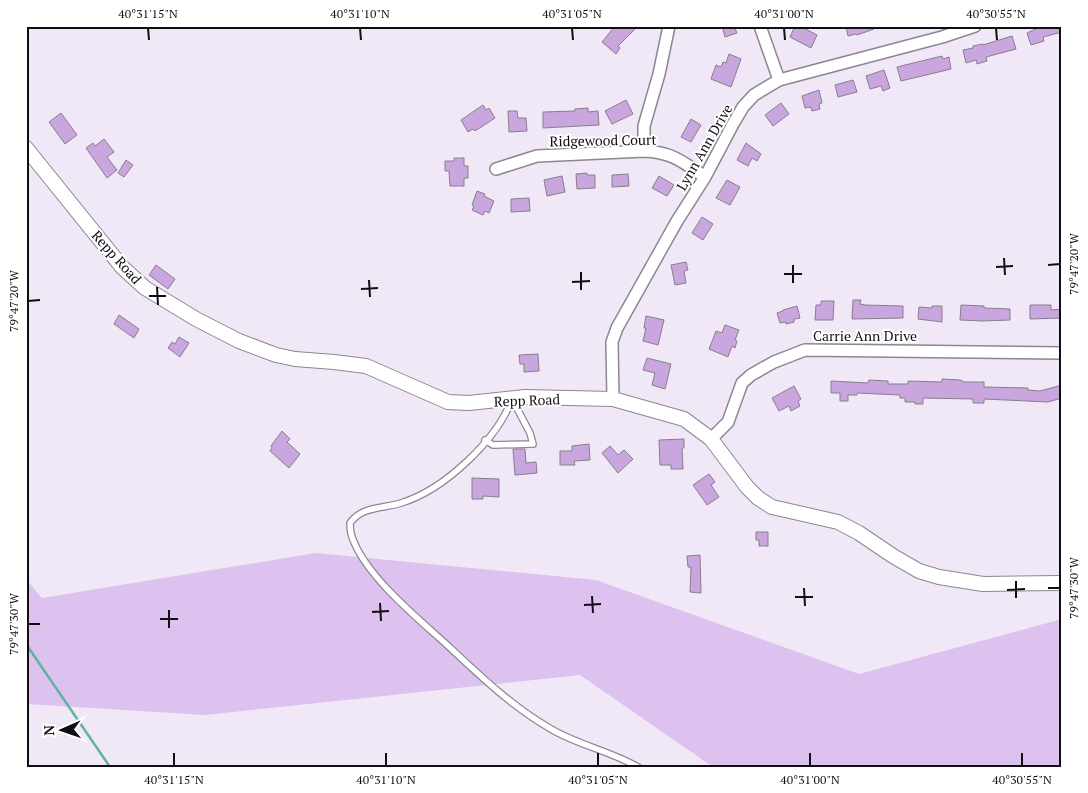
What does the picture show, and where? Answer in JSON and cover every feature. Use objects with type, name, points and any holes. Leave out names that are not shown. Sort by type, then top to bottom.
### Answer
[{"type":"street","points":[[644,151],[644,126],[659,74],[669,26]]},
{"type":"street","points":[[760,26],[779,80]]},
{"type":"street","name":"Lynn Ann Drive","points":[[613,399],[612,342],[617,328],[677,221],[705,177],[743,107],[754,95],[779,80],[942,37],[975,26]]},
{"type":"street","name":"Repp Road","points":[[26,148],[122,267],[145,288],[196,319],[239,341],[276,355],[295,359],[366,366],[448,402],[469,403],[525,397],[613,399],[684,419],[710,438],[747,487],[758,498],[772,507],[838,522],[919,571],[939,577],[983,584],[1062,583]]},
{"type":"street","name":"Ridgewood Court","points":[[496,168],[537,156],[644,151],[660,152],[678,159],[705,177]]},
{"type":"street","name":"Carrie Ann Drive","points":[[710,438],[728,422],[742,383],[751,375],[774,362],[804,350],[1062,353]]},
{"type":"lane","points":[[512,399],[506,415],[458,470],[442,483],[402,503],[364,511],[356,515],[350,523],[354,542],[378,578],[401,603],[515,705],[558,733],[579,743],[622,758],[638,767]]},
{"type":"lane","points":[[485,440],[493,445],[533,444],[530,433],[512,399]]},
{"type":"shaded area","points":[[316,553],[596,580],[859,674],[1062,619],[1062,767],[713,767],[580,675],[205,715],[26,704],[26,579],[42,598]]},
{"type":"building","points":[[615,26],[638,26],[618,46],[620,48],[616,54],[602,42]]},
{"type":"building","points":[[722,26],[734,26],[737,33],[725,37]]},
{"type":"building","points":[[795,26],[800,26],[817,35],[811,48],[790,37]]},
{"type":"building","points":[[846,26],[874,26],[874,29],[848,36]]},
{"type":"building","points":[[1042,26],[1062,26],[1062,32],[1043,37],[1044,41],[1031,45],[1027,33]]},
{"type":"building","points":[[1012,36],[1016,49],[986,57],[987,61],[977,64],[976,60],[966,63],[963,50]]},
{"type":"building","points":[[729,54],[741,59],[731,87],[711,79],[716,65],[721,67],[723,62],[726,63]]},
{"type":"building","points":[[942,56],[943,59],[949,57],[951,69],[901,81],[897,67]]},
{"type":"building","points":[[884,70],[890,88],[883,91],[881,86],[870,89],[866,76]]},
{"type":"building","points":[[853,80],[857,92],[838,97],[835,85]]},
{"type":"building","points":[[819,90],[822,103],[819,104],[820,109],[812,111],[811,107],[805,108],[802,96]]},
{"type":"building","points":[[626,100],[633,114],[612,124],[605,111]]},
{"type":"building","points":[[781,103],[789,114],[773,126],[765,115]]},
{"type":"building","points":[[483,105],[486,110],[489,108],[495,118],[475,131],[473,129],[468,132],[461,120]]},
{"type":"building","points":[[588,108],[588,112],[598,111],[599,125],[543,128],[543,112],[575,111],[575,109]]},
{"type":"building","points":[[508,111],[517,111],[518,118],[526,118],[527,131],[509,132]]},
{"type":"building","points":[[61,113],[77,135],[65,144],[49,122]]},
{"type":"building","points":[[691,119],[701,125],[691,142],[681,137]]},
{"type":"building","points":[[104,139],[114,152],[107,157],[117,170],[107,178],[86,148],[93,143],[95,146]]},
{"type":"building","points":[[746,143],[761,154],[757,161],[752,158],[748,166],[737,160]]},
{"type":"building","points":[[454,158],[464,158],[464,166],[468,166],[468,178],[464,178],[464,186],[450,186],[449,171],[445,171],[445,161],[454,161]]},
{"type":"building","points":[[126,160],[133,165],[124,177],[118,173]]},
{"type":"building","points":[[587,173],[587,175],[595,175],[595,188],[577,189],[576,174]]},
{"type":"building","points":[[628,174],[629,186],[612,187],[612,175]]},
{"type":"building","points":[[562,176],[565,192],[547,196],[544,180]]},
{"type":"building","points":[[659,176],[674,185],[667,196],[652,188]]},
{"type":"building","points":[[727,180],[740,187],[730,205],[716,198]]},
{"type":"building","points":[[477,191],[494,201],[489,213],[485,211],[483,215],[472,210]]},
{"type":"building","points":[[529,198],[530,211],[511,212],[511,199]]},
{"type":"building","points":[[702,217],[713,224],[703,240],[692,233]]},
{"type":"building","points":[[686,262],[688,270],[684,271],[686,283],[675,285],[671,265]]},
{"type":"building","points":[[156,265],[175,279],[168,289],[149,275]]},
{"type":"building","points":[[853,300],[861,300],[860,304],[865,305],[903,306],[903,318],[852,319]]},
{"type":"building","points":[[821,301],[834,301],[833,320],[815,320],[816,305],[821,305]]},
{"type":"building","points":[[961,305],[1010,309],[1010,320],[960,320]]},
{"type":"building","points":[[1030,305],[1051,305],[1051,310],[1062,309],[1062,318],[1030,319]]},
{"type":"building","points":[[797,306],[800,318],[786,324],[786,322],[780,323],[777,313]]},
{"type":"building","points":[[932,306],[942,306],[942,322],[918,319],[919,307],[932,308]]},
{"type":"building","points":[[119,315],[139,329],[134,338],[114,324]]},
{"type":"building","points":[[646,316],[664,320],[658,345],[643,341]]},
{"type":"building","points":[[725,325],[739,330],[735,340],[737,341],[735,348],[732,346],[728,357],[709,349],[716,331],[722,333]]},
{"type":"building","points":[[179,337],[189,343],[180,357],[168,348],[172,342],[175,344]]},
{"type":"building","points":[[538,354],[539,371],[524,372],[524,364],[520,364],[519,355]]},
{"type":"building","points":[[647,358],[671,364],[665,389],[652,385],[655,373],[643,370]]},
{"type":"building","points":[[942,379],[984,382],[984,387],[1028,388],[1028,390],[1040,391],[1062,385],[1062,398],[1048,402],[984,399],[984,403],[973,403],[973,399],[923,398],[923,404],[915,404],[915,402],[905,402],[905,398],[900,398],[900,395],[857,393],[857,395],[848,395],[848,401],[840,401],[840,393],[831,393],[831,381],[868,383],[869,380],[888,381],[888,384],[908,384],[908,381],[942,382]]},
{"type":"building","points":[[794,386],[801,399],[798,401],[800,406],[791,411],[789,406],[779,411],[772,398]]},
{"type":"building","points":[[282,431],[290,439],[287,442],[300,454],[289,468],[270,451],[271,446]]},
{"type":"building","points":[[684,439],[684,448],[682,448],[683,469],[671,469],[671,465],[660,465],[659,440]]},
{"type":"building","points":[[589,444],[590,460],[574,461],[575,465],[560,465],[560,451],[572,451],[572,446]]},
{"type":"building","points":[[610,446],[618,455],[624,450],[633,459],[618,473],[602,453]]},
{"type":"building","points":[[513,449],[525,449],[526,463],[536,462],[537,473],[515,475]]},
{"type":"building","points":[[709,474],[715,482],[711,485],[719,497],[707,505],[693,485]]},
{"type":"building","points":[[472,478],[499,479],[499,497],[483,496],[483,499],[472,499]]},
{"type":"building","points":[[756,532],[768,532],[768,546],[759,546],[759,540],[756,540]]},
{"type":"building","points":[[700,555],[701,593],[690,592],[691,567],[688,567],[687,556]]},
{"type":"waterway","points":[[26,644],[110,767]]}]
